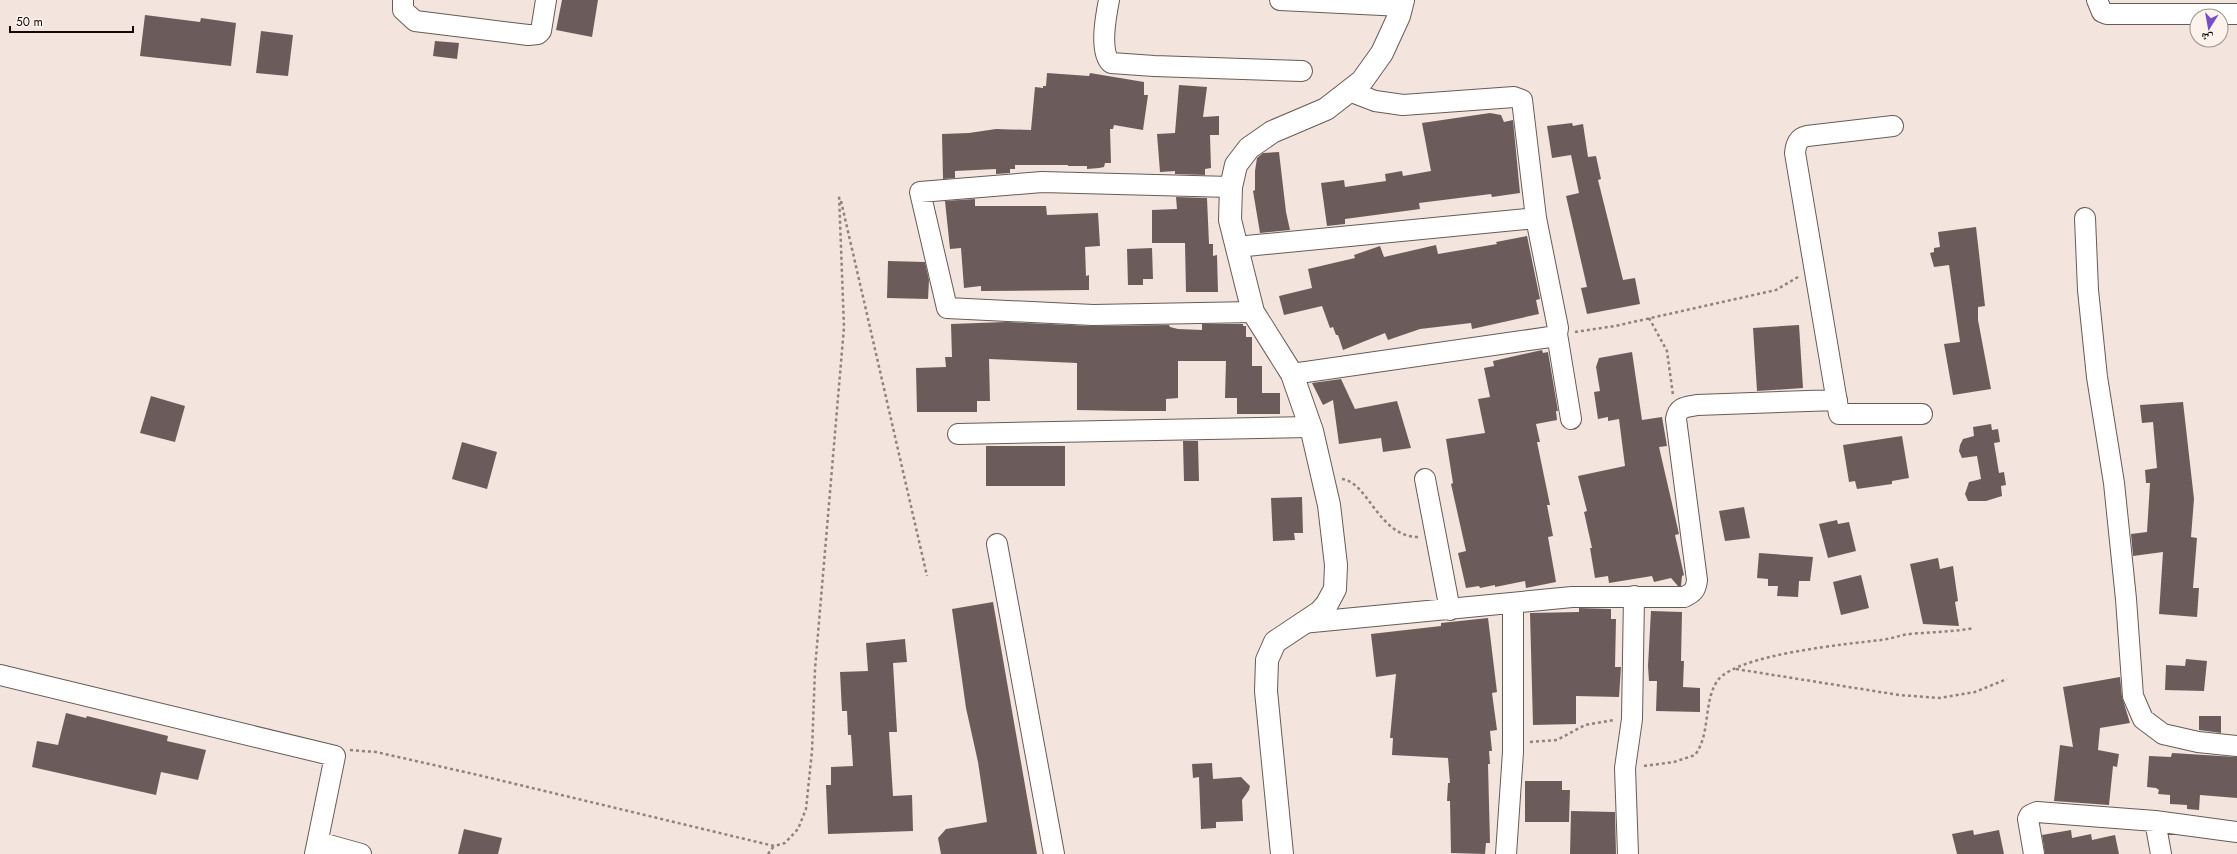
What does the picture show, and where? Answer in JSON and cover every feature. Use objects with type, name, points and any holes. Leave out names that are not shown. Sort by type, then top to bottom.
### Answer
[{"type":"street","points":[[403,0],[403,10],[415,21],[528,36],[538,34],[541,31],[546,0]]},
{"type":"street","points":[[1109,0],[1106,17],[1104,52],[1106,59],[1111,63],[1302,71]]},
{"type":"street","points":[[1280,0],[1402,3],[1382,53],[1362,81],[1326,109],[1272,132],[1248,148],[1236,165],[1231,188],[1230,220],[1253,312],[1292,374],[1311,427],[1329,505],[1336,581],[1327,604],[1275,642],[1267,660],[1266,691],[1282,854]]},
{"type":"street","points":[[2097,0],[2102,12],[2107,14],[2189,11]]},
{"type":"street","points":[[1350,91],[1375,101],[1403,105],[1519,98],[1524,106],[1536,218],[1558,328],[1557,334],[1571,420]]},
{"type":"street","points":[[1893,126],[1803,137],[1797,143],[1796,160],[1840,414],[1922,414]]},
{"type":"street","points":[[1231,188],[1042,182],[920,192],[946,308],[1093,315],[1253,312]]},
{"type":"street","points":[[1236,247],[1536,218]]},
{"type":"street","points":[[2085,218],[2088,290],[2102,412],[2114,483],[2126,598],[2133,696],[2143,719],[2163,734],[2198,742],[2237,746]]},
{"type":"street","points":[[1292,374],[1550,337],[1557,334]]},
{"type":"street","points":[[1302,623],[1513,604],[1572,597],[1684,597],[1696,588],[1697,580],[1676,419],[1680,409],[1698,405],[1837,400]]},
{"type":"street","points":[[958,434],[1311,427]]},
{"type":"street","points":[[1425,479],[1450,610]]},
{"type":"street","points":[[997,544],[1054,854]]},
{"type":"street","points":[[1628,854],[1625,768],[1632,718],[1634,596]]},
{"type":"street","points":[[1506,854],[1513,752],[1513,604]]},
{"type":"street","points":[[0,675],[335,756],[316,848],[360,854]]},
{"type":"street","points":[[2034,854],[2028,819],[2030,815],[2037,812],[2155,821],[2237,832]]},
{"type":"street","points":[[2155,821],[2161,854]]},
{"type":"path","points":[[335,756],[351,750],[376,752],[774,846],[785,843],[798,829],[806,809],[812,751],[816,661],[844,327],[839,194],[927,576]]},
{"type":"path","points":[[1557,334],[1594,330],[1776,290],[1795,280],[1813,256]]},
{"type":"path","points":[[1649,318],[1666,351],[1676,419]]},
{"type":"path","points":[[1325,485],[1340,480],[1349,482],[1355,485],[1383,520],[1395,529],[1413,537],[1436,537]]},
{"type":"path","points":[[1625,768],[1674,762],[1695,755],[1702,742],[1713,689],[1722,676],[1736,669],[1792,652],[1909,634],[1947,632],[1974,628]]},
{"type":"path","points":[[1736,669],[1899,695],[1940,698],[1975,692],[2007,679]]},
{"type":"path","points":[[1513,752],[1531,741],[1557,740],[1585,725],[1595,722],[1632,718]]},
{"type":"path","points":[[768,854],[774,846]]},
{"type":"building","points":[[562,0],[598,0],[592,37],[556,30]]},
{"type":"building","points":[[145,15],[200,22],[201,18],[236,23],[231,66],[140,56]]},
{"type":"building","points":[[261,31],[293,35],[288,76],[256,73]]},
{"type":"building","points":[[435,41],[459,43],[457,59],[433,56]]},
{"type":"building","points":[[1047,73],[1089,76],[1090,73],[1144,82],[1144,95],[1148,95],[1143,130],[1114,125],[1113,129],[1110,129],[1111,163],[1105,163],[1104,167],[1087,169],[1087,166],[1015,165],[1015,169],[1010,169],[1010,173],[996,174],[996,169],[955,171],[955,178],[943,179],[942,134],[969,133],[996,129],[1031,130],[1035,87],[1043,88],[1043,86],[1046,86]]},
{"type":"building","points":[[1179,85],[1207,87],[1203,117],[1219,116],[1219,135],[1210,135],[1211,168],[1205,169],[1205,175],[1175,174],[1175,171],[1160,172],[1157,134],[1175,133]]},
{"type":"building","points":[[1490,113],[1501,115],[1504,122],[1513,120],[1520,193],[1492,197],[1491,194],[1419,203],[1420,209],[1345,219],[1345,224],[1327,226],[1321,183],[1344,180],[1345,187],[1386,181],[1385,174],[1402,171],[1403,176],[1431,171],[1422,123]]},
{"type":"building","points":[[1572,123],[1573,126],[1583,124],[1588,157],[1596,156],[1601,179],[1598,180],[1623,280],[1635,278],[1640,304],[1587,314],[1581,288],[1587,287],[1566,196],[1579,193],[1571,155],[1552,158],[1547,126]]},
{"type":"building","points":[[1279,152],[1286,212],[1290,230],[1260,233],[1253,191],[1255,190],[1257,158],[1263,153]]},
{"type":"building","points":[[1176,197],[1207,198],[1209,244],[1213,244],[1213,256],[1217,255],[1218,292],[1186,292],[1185,243],[1152,243],[1152,210],[1177,209]]},
{"type":"building","points":[[975,199],[975,206],[1046,206],[1047,215],[1098,213],[1100,246],[1085,247],[1086,276],[1089,275],[1089,290],[981,291],[981,286],[964,288],[961,248],[950,249],[945,201]]},
{"type":"building","points":[[1976,227],[1985,306],[1978,307],[1978,320],[1991,389],[1953,395],[1944,344],[1960,342],[1949,265],[1934,267],[1930,253],[1934,252],[1934,248],[1940,247],[1938,232]]},
{"type":"building","points":[[1527,236],[1540,299],[1536,300],[1539,314],[1472,329],[1471,323],[1420,329],[1388,340],[1385,333],[1343,350],[1338,335],[1336,335],[1333,327],[1330,328],[1322,306],[1284,315],[1279,296],[1312,288],[1308,269],[1355,258],[1354,255],[1380,246],[1384,257],[1436,245],[1438,254],[1497,244],[1496,242]]},
{"type":"building","points":[[1152,248],[1153,279],[1143,279],[1143,285],[1128,285],[1127,249]]},
{"type":"building","points":[[888,261],[925,262],[929,280],[928,299],[887,298]]},
{"type":"building","points":[[1006,322],[1092,326],[1169,325],[1170,327],[1178,329],[1202,330],[1202,324],[1243,324],[1243,326],[1246,326],[1246,337],[1252,337],[1252,366],[1262,366],[1262,393],[1280,393],[1280,414],[1237,414],[1237,398],[1225,398],[1226,361],[1178,361],[1178,398],[1166,399],[1166,411],[1129,411],[1077,410],[1077,363],[989,359],[990,401],[977,401],[977,412],[917,412],[916,368],[946,367],[945,357],[952,357],[951,324]]},
{"type":"building","points":[[1799,325],[1803,388],[1757,391],[1753,328]]},
{"type":"building","points":[[1542,350],[1543,353],[1548,352],[1558,411],[1556,411],[1557,420],[1536,424],[1540,442],[1537,442],[1550,505],[1547,505],[1553,536],[1548,537],[1556,582],[1526,588],[1525,581],[1495,587],[1495,585],[1480,588],[1479,586],[1466,588],[1458,553],[1466,551],[1451,484],[1453,483],[1446,439],[1485,433],[1478,399],[1490,397],[1484,368],[1494,366],[1493,361]]},
{"type":"building","points":[[1632,352],[1642,420],[1662,417],[1667,446],[1659,447],[1679,534],[1675,535],[1684,575],[1682,576],[1681,586],[1678,586],[1671,578],[1654,582],[1652,576],[1609,583],[1608,576],[1595,578],[1590,548],[1592,548],[1584,512],[1587,511],[1578,476],[1625,466],[1619,419],[1608,421],[1608,417],[1598,419],[1594,392],[1600,391],[1596,367],[1599,358]]},
{"type":"building","points":[[1341,379],[1355,409],[1397,401],[1411,448],[1383,452],[1381,438],[1339,444],[1333,400],[1323,405],[1312,383]]},
{"type":"building","points":[[151,396],[185,406],[175,442],[140,433]]},
{"type":"building","points":[[2183,402],[2194,499],[2191,537],[2197,538],[2193,588],[2199,588],[2197,617],[2159,614],[2163,552],[2133,556],[2131,534],[2147,532],[2150,483],[2146,483],[2145,470],[2157,468],[2153,422],[2142,423],[2140,405]]},
{"type":"building","points":[[1991,424],[1992,430],[1998,429],[2000,442],[1994,443],[1999,473],[2004,472],[2006,485],[2001,486],[2002,496],[1986,501],[1968,501],[1965,494],[1969,482],[1981,479],[1977,456],[1962,458],[1959,451],[1960,445],[1963,439],[1974,436],[1973,427]]},
{"type":"building","points":[[1902,436],[1909,478],[1892,481],[1892,484],[1857,489],[1855,481],[1849,482],[1843,445]]},
{"type":"building","points":[[1183,441],[1198,441],[1199,481],[1184,481]]},
{"type":"building","points":[[462,442],[497,452],[487,489],[452,479]]},
{"type":"building","points":[[986,446],[1065,446],[1065,486],[986,486]]},
{"type":"building","points":[[1302,497],[1303,533],[1294,533],[1295,540],[1273,541],[1271,498]]},
{"type":"building","points":[[1744,507],[1750,538],[1725,541],[1719,511]]},
{"type":"building","points":[[1837,520],[1838,524],[1849,522],[1856,551],[1828,558],[1819,524]]},
{"type":"building","points":[[1759,553],[1813,557],[1810,581],[1799,581],[1798,597],[1777,596],[1778,586],[1768,586],[1768,579],[1757,578]]},
{"type":"building","points":[[1938,558],[1940,569],[1953,566],[1958,601],[1955,602],[1959,626],[1923,624],[1910,564]]},
{"type":"building","points":[[1861,575],[1869,608],[1841,615],[1833,582]]},
{"type":"building","points":[[993,602],[1037,854],[941,854],[938,838],[946,829],[987,822],[978,762],[966,708],[952,609]]},
{"type":"building","points":[[1579,608],[1611,609],[1611,619],[1616,619],[1615,667],[1621,667],[1619,697],[1576,696],[1576,724],[1533,725],[1530,613],[1579,612]]},
{"type":"building","points":[[1651,611],[1682,612],[1681,661],[1684,661],[1683,687],[1700,688],[1700,712],[1656,711],[1657,681],[1649,681],[1648,666]]},
{"type":"building","points":[[1488,618],[1497,692],[1492,693],[1497,730],[1490,731],[1492,751],[1489,751],[1490,764],[1488,764],[1490,843],[1486,843],[1485,854],[1451,853],[1450,801],[1447,801],[1448,783],[1450,783],[1448,758],[1392,755],[1393,738],[1390,738],[1396,674],[1376,677],[1371,634],[1441,626],[1441,623]]},
{"type":"building","points":[[905,639],[907,662],[893,663],[897,732],[889,732],[893,796],[912,795],[913,831],[828,834],[826,785],[831,785],[831,767],[853,766],[851,735],[848,735],[847,711],[842,711],[840,672],[868,671],[866,643]]},
{"type":"building","points":[[2186,659],[2207,661],[2204,691],[2165,690],[2166,665],[2185,666]]},
{"type":"building","points":[[2120,677],[2122,697],[2130,723],[2100,728],[2098,750],[2119,754],[2117,767],[2113,766],[2109,805],[2054,801],[2060,745],[2073,747],[2063,687]]},
{"type":"building","points":[[66,713],[86,718],[87,716],[168,736],[167,741],[206,750],[198,780],[161,772],[156,795],[32,767],[37,741],[58,745]]},
{"type":"building","points":[[2199,716],[2221,716],[2221,733],[2199,730]]},
{"type":"building","points":[[2172,753],[2237,757],[2237,798],[2200,795],[2199,810],[2187,809],[2187,805],[2170,804],[2170,795],[2158,794],[2159,790],[2156,788],[2147,787],[2149,756],[2171,757]]},
{"type":"building","points":[[1212,763],[1213,779],[1241,777],[1250,786],[1242,800],[1243,821],[1216,822],[1216,828],[1201,829],[1199,777],[1193,778],[1192,764]]},
{"type":"building","points":[[1525,781],[1562,781],[1562,790],[1570,790],[1569,822],[1525,822]]},
{"type":"building","points":[[1571,811],[1615,812],[1616,854],[1570,854]]},
{"type":"building","points":[[464,829],[502,838],[498,854],[458,854]]},
{"type":"building","points":[[1973,830],[1974,835],[1999,830],[2004,854],[1957,854],[1952,834]]},
{"type":"building","points":[[2071,830],[2072,838],[2091,834],[2092,840],[2115,835],[2119,854],[2045,854],[2042,835]]}]
